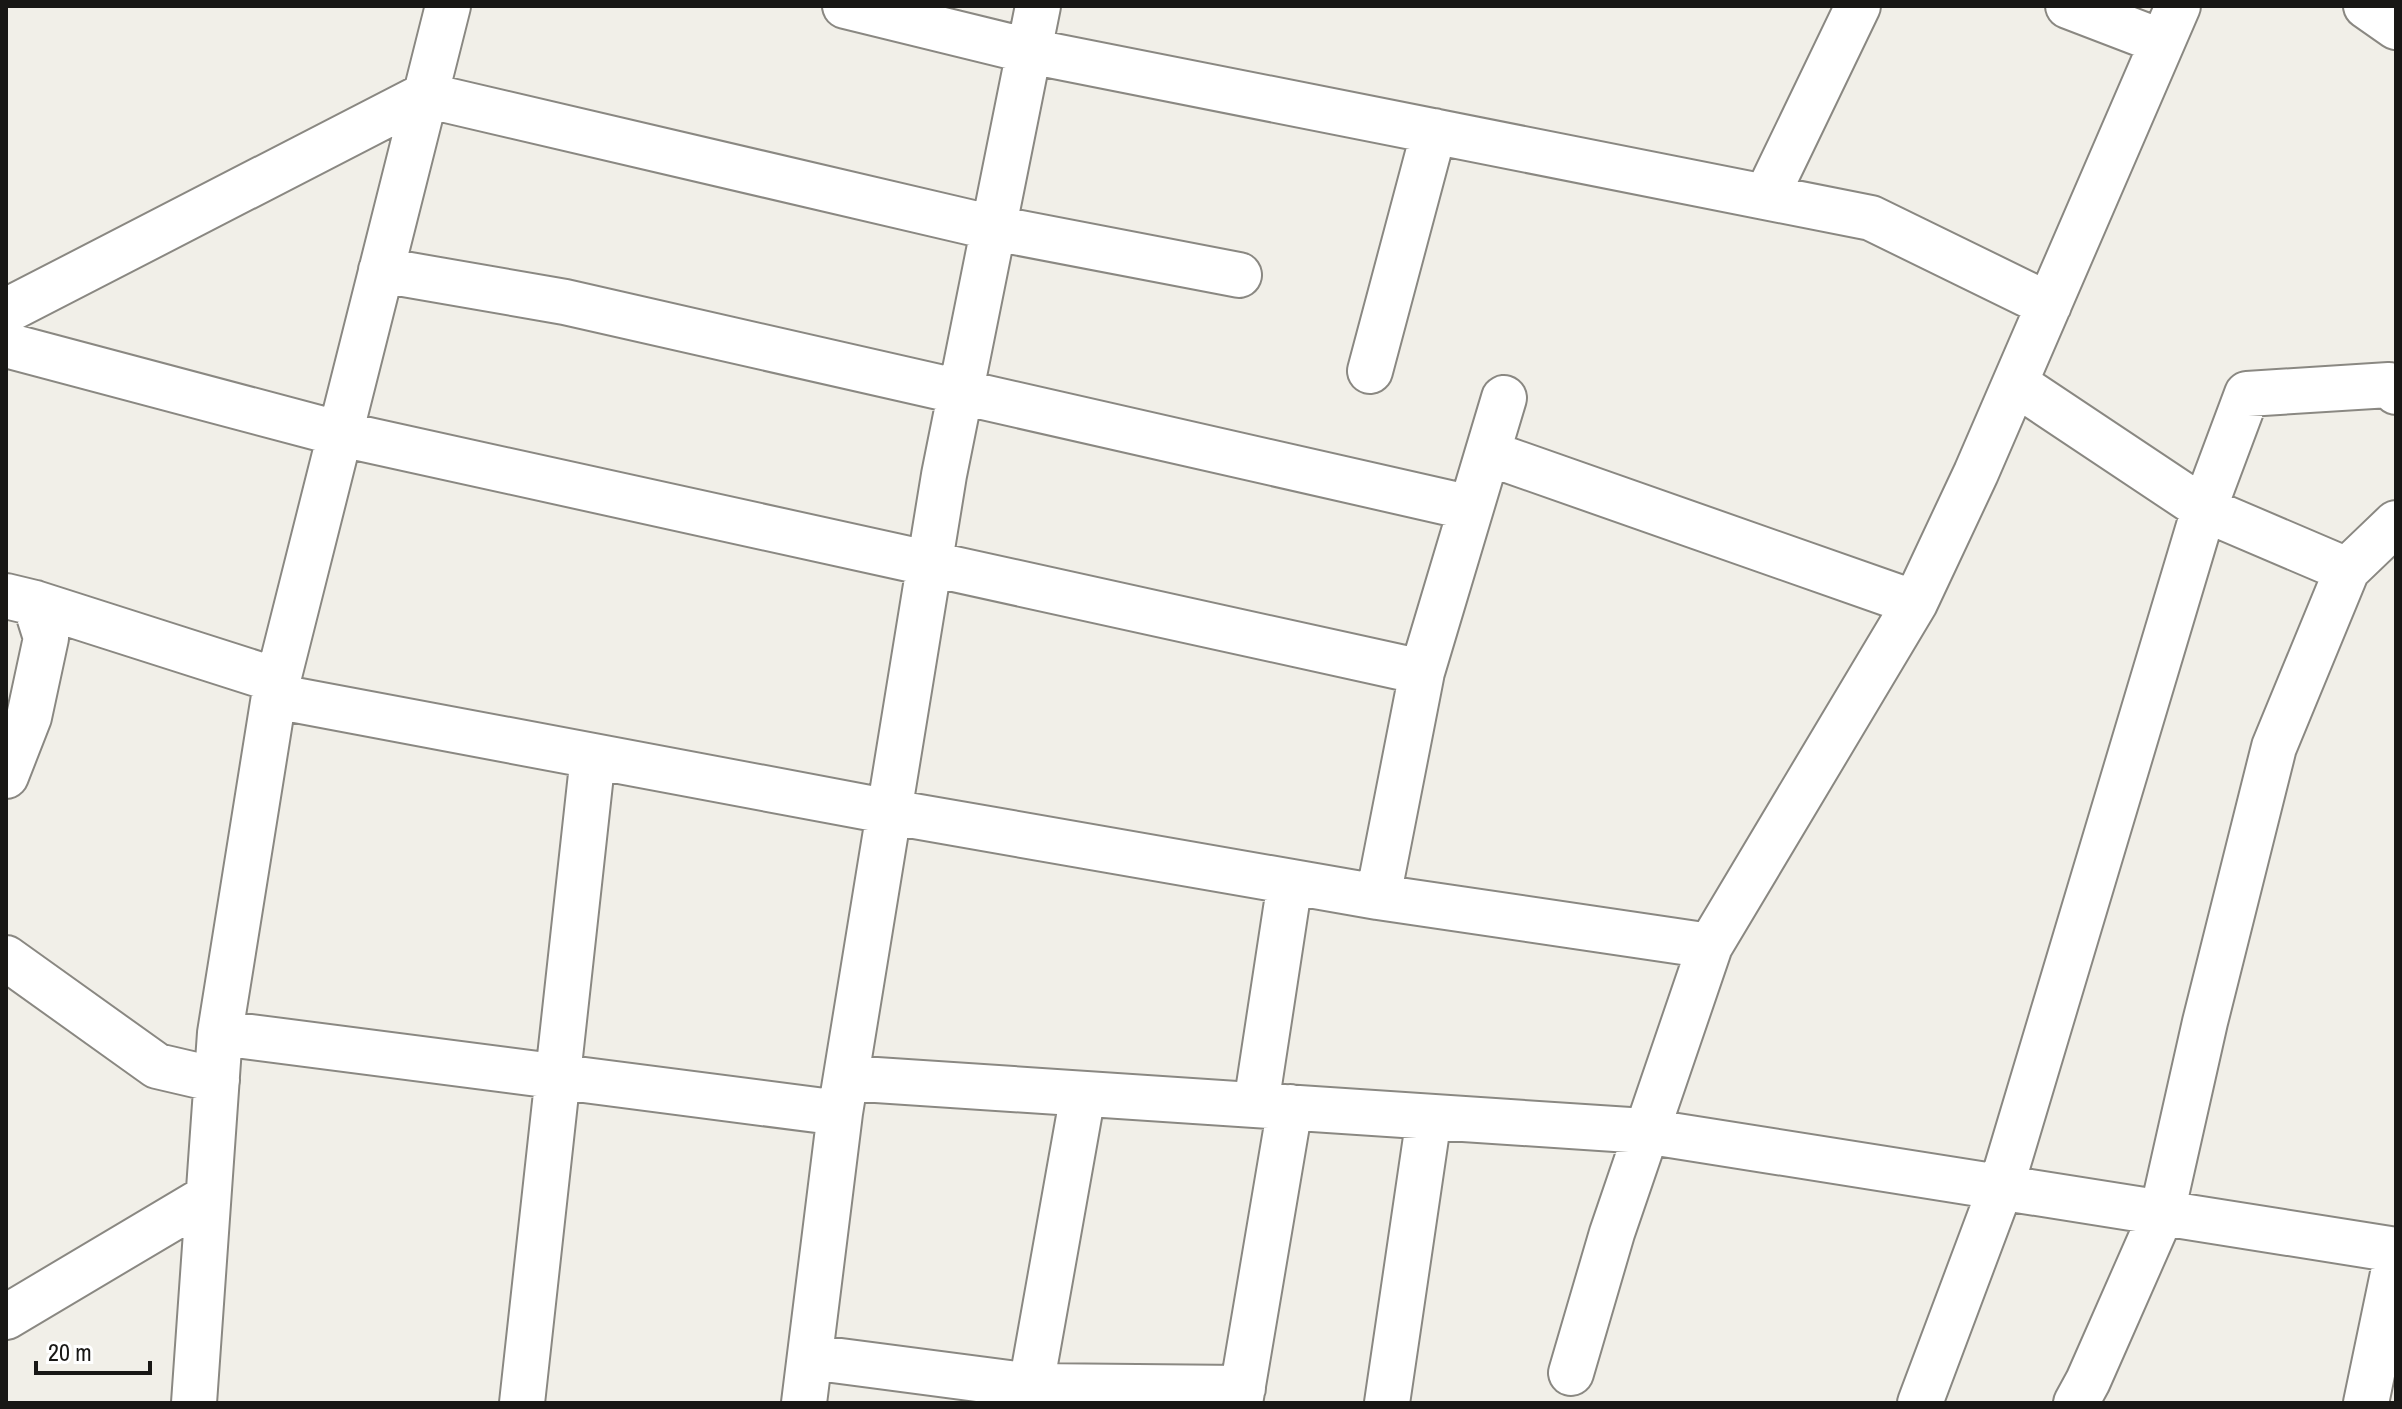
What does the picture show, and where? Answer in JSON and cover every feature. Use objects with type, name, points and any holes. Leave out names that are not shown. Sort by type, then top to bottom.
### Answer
[{"type":"street","points":[[194,1403],[220,1033],[276,689],[448,6]]},
{"type":"street","points":[[845,6],[1029,51],[1871,218],[2049,305]]},
{"type":"street","points":[[804,1403],[843,1095],[944,475],[1038,6]]},
{"type":"street","points":[[1766,197],[1858,6]]},
{"type":"street","points":[[1571,1373],[1645,1131],[1710,946],[1915,603],[2015,383],[2170,24],[2068,6]]},
{"type":"street","points":[[2366,6],[2396,27]]},
{"type":"street","points":[[6,311],[425,95],[994,228],[1239,275]]},
{"type":"street","points":[[1370,371],[1434,131]]},
{"type":"street","points":[[381,270],[565,302],[1471,508]]},
{"type":"street","points":[[6,345],[341,434],[1422,672]]},
{"type":"street","points":[[2015,383],[2204,509],[2347,570]]},
{"type":"street","points":[[1920,1403],[2001,1187],[2204,509],[2247,394],[2389,385],[2396,392]]},
{"type":"street","points":[[1378,897],[1422,672],[1504,398]]},
{"type":"street","points":[[1488,453],[1915,603]]},
{"type":"street","points":[[2076,1403],[2162,1213],[2205,1022],[2274,747],[2347,570],[2396,523]]},
{"type":"street","points":[[20,600],[276,689],[593,756],[891,812],[1378,897],[1710,946]]},
{"type":"street","points":[[6,776],[29,717],[46,638],[20,600]]},
{"type":"street","points":[[522,1403],[593,756]]},
{"type":"street","points":[[810,1357],[1030,1395],[1241,1396],[1273,1106],[1290,882]]},
{"type":"street","points":[[7,960],[157,1066],[217,1080]]},
{"type":"street","points":[[220,1033],[556,1076],[843,1095],[1083,1094],[1645,1131],[2396,1250]]},
{"type":"street","points":[[1030,1395],[1083,1094]]},
{"type":"street","points":[[1387,1403],[1429,1117]]},
{"type":"street","points":[[6,1317],[208,1197]]},
{"type":"street","points":[[2366,1403],[2396,1259]]}]
